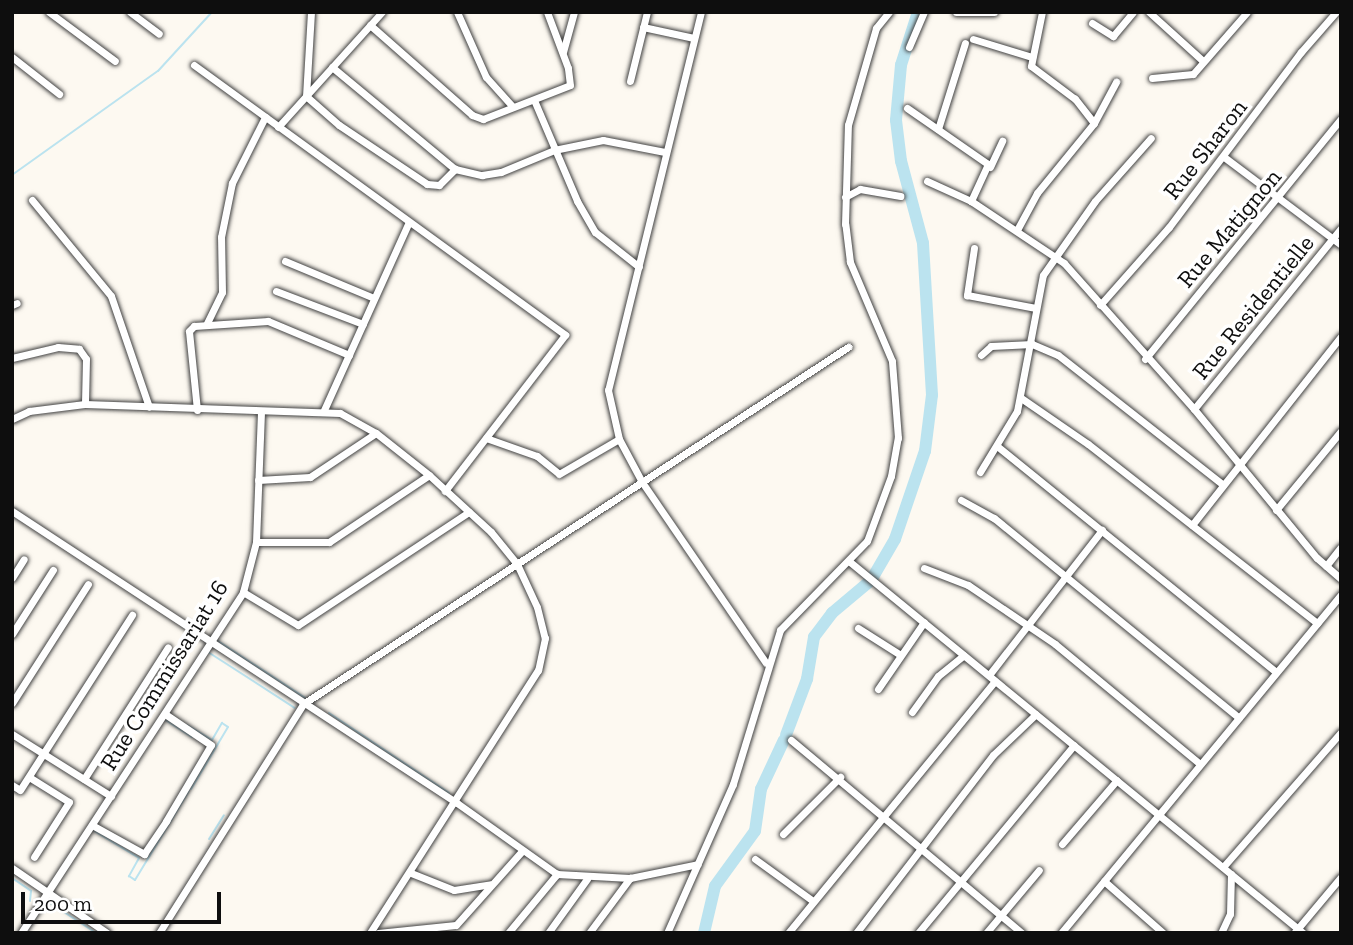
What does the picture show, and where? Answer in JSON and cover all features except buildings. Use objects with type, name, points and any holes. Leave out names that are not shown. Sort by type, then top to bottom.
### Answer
[{"type":"street","points":[[130,12],[159,34]]},
{"type":"street","points":[[306,96],[311,12]]},
{"type":"street","points":[[278,127],[383,12]]},
{"type":"street","points":[[457,12],[486,77],[512,106]]},
{"type":"street","points":[[370,26],[478,119],[570,85],[563,54],[547,12]]},
{"type":"street","points":[[563,54],[574,12]]},
{"type":"street","points":[[630,81],[647,12]]},
{"type":"street","points":[[701,12],[608,390],[619,439],[642,482],[766,663]]},
{"type":"street","points":[[667,933],[733,784],[766,663],[780,629],[850,562],[880,514],[898,438],[898,403],[892,361],[850,262],[845,197],[848,125],[876,28],[889,12]]},
{"type":"street","points":[[909,47],[924,12]]},
{"type":"street","points":[[956,12],[994,12]]},
{"type":"street","points":[[1042,12],[1031,66],[1075,99],[1094,122]]},
{"type":"street","points":[[1091,23],[1113,36],[1133,12]]},
{"type":"street","points":[[1149,12],[1203,61]]},
{"type":"street","points":[[53,13],[115,61]]},
{"type":"street","points":[[1152,78],[1187,77],[1243,13]]},
{"type":"street","name":"Rue Sharon","points":[[1100,305],[1224,158],[1301,52],[1339,13]]},
{"type":"street","points":[[643,27],[694,38]]},
{"type":"street","points":[[973,39],[1032,57]]},
{"type":"street","points":[[938,129],[965,43]]},
{"type":"street","points":[[12,57],[59,94]]},
{"type":"street","points":[[194,65],[565,335],[445,491]]},
{"type":"street","points":[[332,67],[455,169],[482,175],[501,172],[554,150],[603,140],[665,152]]},
{"type":"street","points":[[1017,230],[1037,193],[1094,122],[1116,82]]},
{"type":"street","points":[[306,96],[340,125],[427,184],[439,185],[455,169]]},
{"type":"street","points":[[534,100],[554,150],[595,232],[639,267]]},
{"type":"street","points":[[907,108],[990,167]]},
{"type":"street","points":[[207,323],[222,292],[221,237],[232,183],[265,117]]},
{"type":"street","name":"Rue Matignon","points":[[1145,359],[1277,201],[1341,119]]},
{"type":"street","points":[[981,472],[1021,398],[1043,275],[1054,254],[1151,138]]},
{"type":"street","points":[[971,201],[1002,141]]},
{"type":"street","points":[[1224,158],[1277,201],[1341,246]]},
{"type":"street","points":[[926,181],[971,201],[1054,254],[1145,359],[1194,409],[1276,510],[1341,579]]},
{"type":"street","points":[[845,197],[860,188],[900,196]]},
{"type":"street","points":[[32,200],[111,296],[149,407]]},
{"type":"street","points":[[324,410],[409,222]]},
{"type":"street","name":"Rue Residentielle","points":[[1194,409],[1341,228]]},
{"type":"street","points":[[974,248],[967,296],[1036,308]]},
{"type":"street","points":[[285,261],[374,298]]},
{"type":"street","points":[[276,290],[363,324]]},
{"type":"street","points":[[197,410],[189,331],[207,323],[268,321],[349,355]]},
{"type":"street","points":[[1192,526],[1341,336]]},
{"type":"street","points":[[981,355],[990,346],[1032,345],[1058,355],[1223,485]]},
{"type":"street","points":[[12,358],[58,347],[79,349],[86,359],[85,404]]},
{"type":"street","points":[[159,933],[303,704],[848,347]]},
{"type":"street","points":[[1021,398],[1088,444],[1317,623]]},
{"type":"street","points":[[12,419],[29,411],[85,404],[197,410],[324,410],[358,421],[429,475],[469,512],[517,564],[537,607],[545,638],[543,654],[457,803],[370,933]]},
{"type":"street","name":"Rue Commissariat 16","points":[[20,933],[243,592],[256,542],[261,411]]},
{"type":"street","points":[[1276,510],[1341,431]]},
{"type":"street","points":[[258,480],[310,477],[376,433]]},
{"type":"street","points":[[486,438],[537,456],[559,474],[619,439]]},
{"type":"street","points":[[997,446],[1276,672]]},
{"type":"street","points":[[256,542],[329,542],[429,475]]},
{"type":"street","points":[[961,500],[994,518],[1239,718]]},
{"type":"street","points":[[12,511],[457,803],[521,852],[557,874],[587,879],[630,878],[698,864]]},
{"type":"street","points":[[243,592],[298,625],[469,512]]},
{"type":"street","points":[[788,933],[884,820],[1102,530]]},
{"type":"street","points":[[1326,566],[1341,547]]},
{"type":"street","points":[[12,578],[24,559]]},
{"type":"street","points":[[850,562],[1298,931],[1341,877]]},
{"type":"street","points":[[924,568],[968,585],[1028,626],[1200,764]]},
{"type":"street","points":[[12,634],[53,570]]},
{"type":"street","points":[[12,703],[88,584]]},
{"type":"street","points":[[1060,933],[1341,594]]},
{"type":"street","points":[[12,785],[20,790],[132,615]]},
{"type":"street","points":[[878,690],[899,654],[924,622]]},
{"type":"street","points":[[859,628],[899,654]]},
{"type":"street","points":[[84,779],[168,647]]},
{"type":"street","points":[[912,712],[938,676],[964,655]]},
{"type":"street","points":[[92,825],[141,854],[159,831],[211,745],[165,714]]},
{"type":"street","points":[[856,933],[923,851],[993,755],[1036,714]]},
{"type":"street","points":[[1223,867],[1341,732]]},
{"type":"street","points":[[12,734],[111,796]]},
{"type":"street","points":[[791,740],[840,777],[884,820],[1022,933]]},
{"type":"street","points":[[918,933],[1074,745]]},
{"type":"street","points":[[29,777],[69,802],[34,857]]},
{"type":"street","points":[[783,834],[840,777]]},
{"type":"street","points":[[1062,844],[1117,780]]},
{"type":"street","points":[[378,933],[447,930],[464,919],[491,884],[521,852]]},
{"type":"street","points":[[755,859],[813,901]]},
{"type":"street","points":[[12,868],[107,933]]},
{"type":"street","points":[[986,933],[1039,870]]},
{"type":"street","points":[[411,873],[454,890],[491,884]]},
{"type":"street","points":[[508,933],[557,874]]},
{"type":"street","points":[[1221,933],[1230,914],[1231,874]]},
{"type":"street","points":[[589,933],[630,878]]},
{"type":"street","points":[[548,933],[587,879]]},
{"type":"street","points":[[1104,881],[1163,933]]},
{"type":"waterway","points":[[12,175],[158,71],[212,12]]},
{"type":"waterway","points":[[873,577],[895,539],[925,451],[932,395],[923,243],[901,161],[896,120],[901,65],[918,12]]},
{"type":"waterway","points":[[786,735],[807,679],[814,637],[832,613],[870,581]]},
{"type":"waterway","points":[[218,641],[305,698]]},
{"type":"waterway","points":[[208,652],[295,708]]},
{"type":"waterway","points":[[329,713],[449,793]]},
{"type":"waterway","points":[[164,719],[192,737]]},
{"type":"waterway","points":[[187,725],[212,740],[222,723],[228,727],[191,789]]},
{"type":"waterway","points":[[704,933],[715,886],[755,831],[761,789],[784,740]]},
{"type":"waterway","points":[[91,829],[139,858],[129,876],[135,880],[189,791]]},
{"type":"waterway","points":[[209,839],[224,815]]},
{"type":"waterway","points":[[12,878],[31,891],[30,901]]},
{"type":"waterway","points":[[50,903],[96,933]]}]
